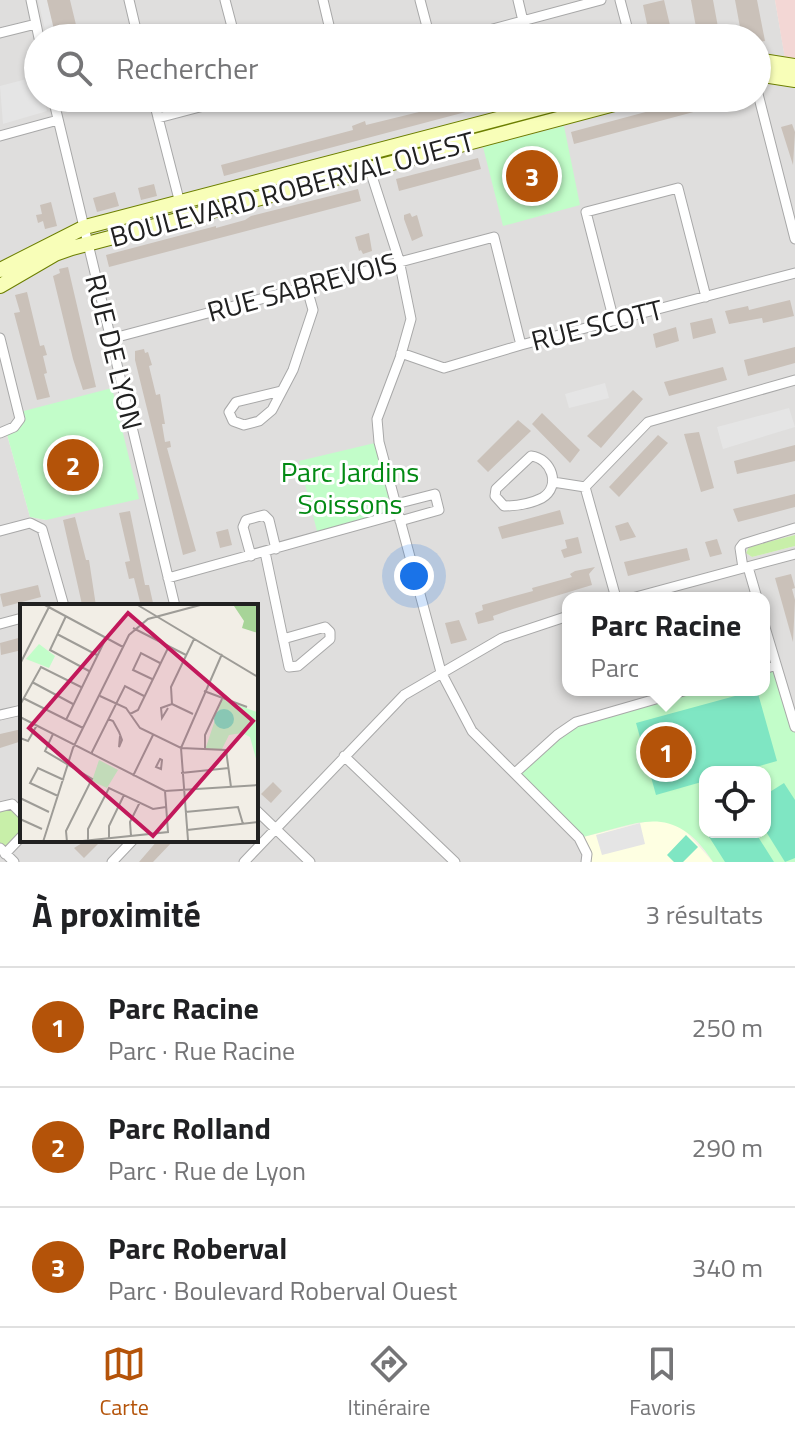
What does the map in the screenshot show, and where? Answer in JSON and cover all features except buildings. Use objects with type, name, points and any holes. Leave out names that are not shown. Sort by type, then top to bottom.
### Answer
[{"type":"street","points":[[31,0],[36,24]]},
{"type":"street","points":[[129,0],[135,24]]},
{"type":"street","points":[[225,0],[231,24]]},
{"type":"street","points":[[323,0],[329,24]]},
{"type":"street","points":[[420,0],[426,24]]},
{"type":"street","points":[[518,0],[523,21]]},
{"type":"street","points":[[512,24],[601,0]]},
{"type":"street","points":[[620,0],[626,24]]},
{"type":"street","points":[[0,33],[24,27]]},
{"type":"street","points":[[771,62],[795,66]]},
{"type":"street","points":[[771,76],[795,80]]},
{"type":"street","name":"RUE DE LYON","points":[[56,112],[174,604]]},
{"type":"street","points":[[156,112],[184,219]]},
{"type":"street","points":[[158,118],[181,112]]},
{"type":"street","name":"BOULEVARD ROBERVAL OUEST","points":[[0,270],[85,227],[525,112]]},
{"type":"street","name":"BOULEVARD ROBERVAL OUEST","points":[[0,286],[55,254],[88,243],[586,112]]},
{"type":"street","points":[[763,112],[795,239]]},
{"type":"street","points":[[0,136],[58,120]]},
{"type":"street","points":[[365,154],[399,260],[411,319],[377,419],[379,442],[441,672],[472,731],[579,838],[587,854],[586,862]]},
{"type":"street","points":[[614,321],[586,212],[678,188],[706,297]]},
{"type":"street","name":"RUE SABREVOIS","points":[[110,339],[494,237],[521,345]]},
{"type":"street","name":"RUE SCOTT","points":[[401,353],[444,368],[795,273]]},
{"type":"street","points":[[281,391],[236,402],[229,412],[233,421],[244,425],[259,421],[272,410],[293,370],[313,310],[306,285]]},
{"type":"street","points":[[0,338],[20,419],[14,427],[0,433]]},
{"type":"street","points":[[585,487],[648,422],[795,380]]},
{"type":"street","points":[[531,456],[549,465],[553,482],[543,497],[521,505],[504,506],[495,496],[496,489],[531,456]]},
{"type":"street","points":[[553,482],[585,487]]},
{"type":"street","points":[[585,487],[614,592]]},
{"type":"street","points":[[168,578],[398,513]]},
{"type":"street","points":[[251,556],[243,527],[246,520],[264,515],[269,520],[276,549]]},
{"type":"street","points":[[0,531],[30,523],[42,529],[63,604]]},
{"type":"street","points":[[755,592],[740,548],[743,544],[795,528]]},
{"type":"street","points":[[265,552],[283,639],[289,667],[298,666],[330,639],[330,632],[325,627],[283,639]]},
{"type":"street","points":[[655,592],[795,554]]},
{"type":"street","points":[[244,862],[404,695],[502,638],[562,618]]},
{"type":"street","points":[[0,624],[20,619]]},
{"type":"street","points":[[770,644],[795,727]]},
{"type":"street","points":[[770,667],[776,665]]},
{"type":"street","points":[[515,773],[576,722],[666,696]]},
{"type":"street","points":[[0,715],[20,710]]},
{"type":"street","points":[[344,756],[455,862]]},
{"type":"street","points":[[0,807],[12,804],[20,812]]},
{"type":"street","points":[[258,812],[310,862]]},
{"type":"street","points":[[14,862],[3,851],[20,838]]},
{"type":"street","points":[[112,862],[131,842]]},
{"type":"shaded area","points":[[0,0],[775,0],[785,58],[795,66],[795,535],[749,547],[746,553],[752,557],[795,546],[795,727],[770,680],[770,592],[562,592],[562,696],[683,696],[579,838],[586,862],[0,862],[0,848],[20,841],[258,842],[258,604],[20,604],[20,813],[0,807]],"holes":[[[6,431],[46,520],[30,517]]]},
{"type":"shaded area","points":[[38,0],[47,0],[53,24],[44,24]]},
{"type":"shaded area","points":[[775,0],[795,0],[795,60],[785,59]]},
{"type":"shaded area","points":[[24,80],[24,112],[44,112],[3,124],[0,86]]},
{"type":"shaded area","points":[[605,383],[609,398],[569,408],[565,394]]},
{"type":"shaded area","points":[[789,408],[795,427],[723,449],[717,427]]},
{"type":"shaded area","points":[[657,819],[682,827],[713,862],[586,862],[579,838]]},
{"type":"shaded area","points":[[640,823],[645,844],[602,855],[596,835]]},
{"type":"green space","points":[[564,126],[580,205],[503,226],[483,147]]},
{"type":"green space","points":[[112,388],[139,499],[46,520],[30,517],[6,431],[20,412]]},
{"type":"green space","name":"Parc Jardins Soissons","points":[[379,442],[398,514],[318,535],[299,461]]},
{"type":"green space","points":[[795,535],[795,546],[752,557],[746,553],[749,547]]},
{"type":"green space","points":[[776,665],[795,727],[795,862],[713,862],[698,843],[669,823],[637,823],[579,838],[515,773],[576,722],[666,696],[770,696],[770,667]]},
{"type":"green space","points":[[735,696],[759,696],[777,761],[759,766],[699,766],[699,783],[656,795],[636,723]]},
{"type":"green space","points":[[784,783],[795,800],[795,858],[785,862],[770,838],[771,791]]},
{"type":"green space","points":[[12,804],[20,812],[20,838],[5,854],[0,848],[0,807]]},
{"type":"green space","points":[[686,835],[698,847],[683,862],[674,862],[667,855]]},
{"type":"green space","points":[[710,838],[759,838],[774,862],[725,862]]},
{"type":"place","name":"Parc Roberval","points":[[532,176]]},
{"type":"place","name":"Parc Rolland","points":[[73,465]]},
{"type":"place","name":"Parc Racine","points":[[666,752]]}]
